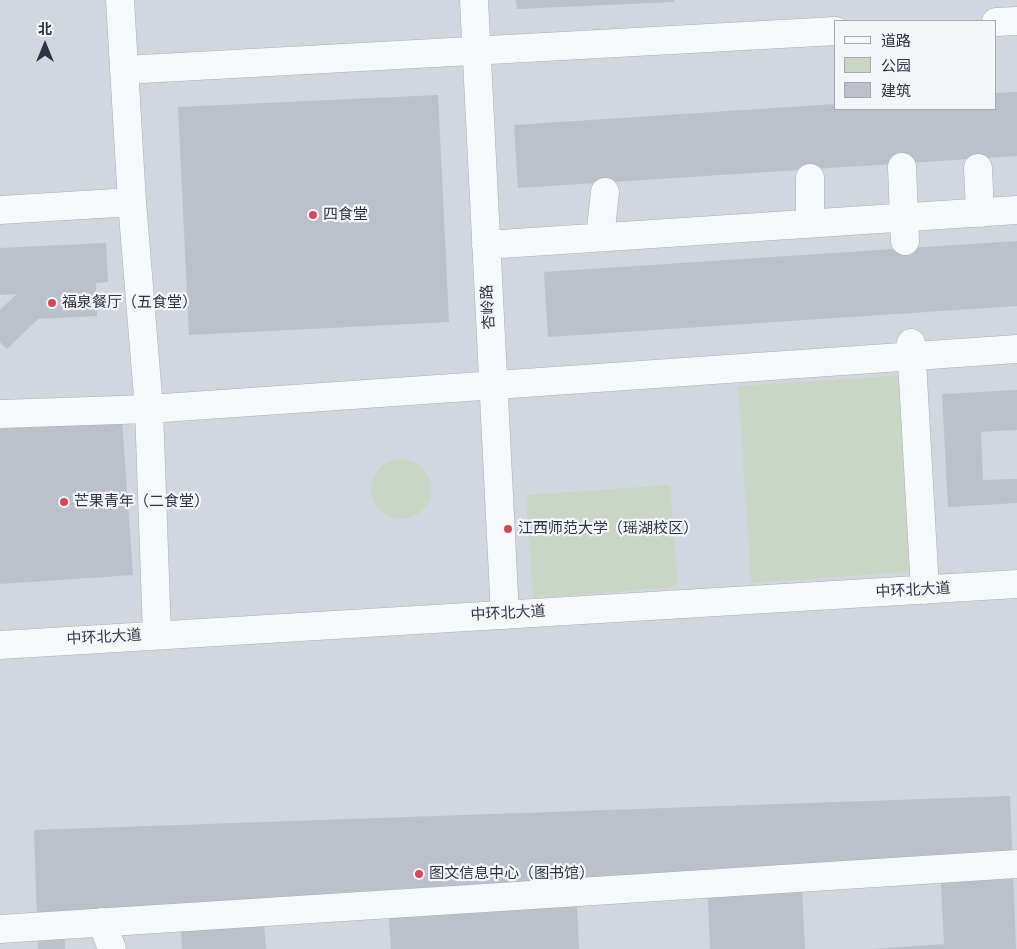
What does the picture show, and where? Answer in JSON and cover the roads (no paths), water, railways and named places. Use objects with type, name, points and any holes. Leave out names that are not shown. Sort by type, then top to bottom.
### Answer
[{"type":"street","points":[[120,0],[132,202],[149,409],[158,636]]},
{"type":"street","name":"杏岭路","points":[[474,0],[505,615]]},
{"type":"street","points":[[997,22],[1017,21]]},
{"type":"street","points":[[124,70],[834,31]]},
{"type":"street","points":[[902,167],[904,229]]},
{"type":"street","points":[[978,168],[980,213]]},
{"type":"street","points":[[810,178],[810,223]]},
{"type":"street","points":[[600,237],[605,192]]},
{"type":"street","points":[[0,210],[132,202]]},
{"type":"street","points":[[486,245],[810,223],[904,229],[980,213],[1017,210]]},
{"type":"street","points":[[0,414],[149,409],[494,384],[912,350],[1017,349]]},
{"type":"street","points":[[912,350],[925,590]]},
{"type":"street","name":"中环北大道","points":[[0,645],[1017,584]]},
{"type":"street","points":[[0,929],[1017,864]]},
{"type":"street","points":[[102,922],[112,949]]},
{"type":"place","name":"四食堂","points":[[313,215]]},
{"type":"place","name":"福泉餐厅（五食堂）","points":[[52,303]]},
{"type":"place","name":"芒果青年（二食堂）","points":[[64,502]]},
{"type":"place","name":"江西师范大学（瑶湖校区）","points":[[508,529]]},
{"type":"place","name":"图文信息中心（图书馆）","points":[[419,874]]}]
